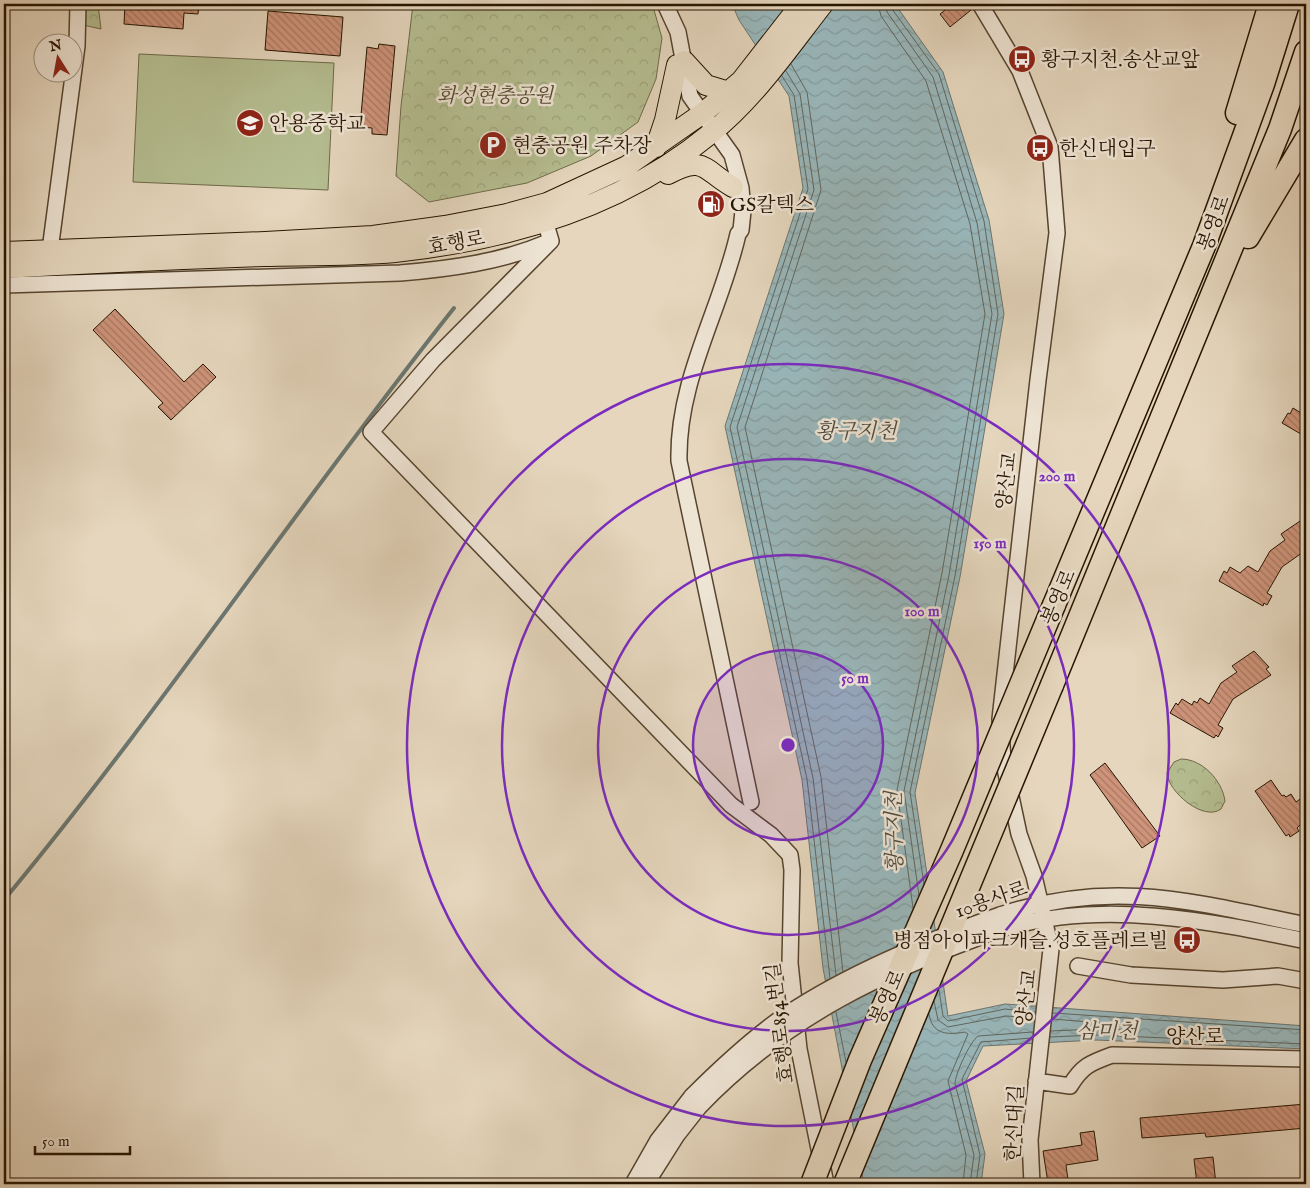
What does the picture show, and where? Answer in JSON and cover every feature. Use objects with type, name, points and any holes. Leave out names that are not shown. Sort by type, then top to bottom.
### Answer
[{"type":"highway","points":[[1230,174],[1228,146],[1270,4]]},
{"type":"highway","name":"봉영로","points":[[812,1184],[860,1060],[952,850],[1204,246],[1263,84],[1288,4]]},
{"type":"highway","name":"봉영로","points":[[845,1184],[1212,298],[1280,129],[1306,52]]},
{"type":"highway","points":[[1212,298],[1306,140]]},
{"type":"main road","points":[[681,58],[706,85],[742,88],[801,4]]},
{"type":"main road","name":"효행로","points":[[4,252],[50,250],[195,251],[338,246],[392,252],[479,239],[545,221],[614,194],[647,177],[713,133],[742,88],[823,4]]},
{"type":"main road","points":[[614,194],[621,181],[654,161],[654,155],[651,150],[665,120],[681,58]]},
{"type":"main road","name":"효행로","points":[[338,246],[373,236],[445,226],[507,214],[547,203],[581,189],[651,150],[742,88]]},
{"type":"main road","points":[[647,177],[657,178],[679,168],[697,164],[715,173],[723,182],[733,187]]},
{"type":"main road","name":"효행로","points":[[4,268],[195,251]]},
{"type":"street","points":[[50,250],[77,46],[78,4]]},
{"type":"street","points":[[665,4],[673,19],[690,96],[699,116],[732,155],[740,188],[741,230],[738,234],[696,358],[682,417],[679,451],[681,470],[751,802]]},
{"type":"street","name":"양산교","points":[[980,4],[1020,71],[1050,147],[1057,233],[1038,380],[1000,718],[1003,759],[1019,834],[1040,903],[1051,949],[1038,1063]]},
{"type":"street","points":[[713,133],[721,150],[733,187],[736,209],[735,229],[738,234]]},
{"type":"street","points":[[4,285],[400,273],[435,270],[534,248],[551,240],[545,221]]},
{"type":"street","name":"효행로854번길","points":[[551,240],[434,360],[371,432],[731,805],[771,835],[790,855],[792,870],[790,963],[799,1049],[826,1184]]},
{"type":"street","points":[[1108,895],[1101,904],[1109,915]]},
{"type":"street","name":"10용사로","points":[[633,1184],[658,1140],[750,1043],[806,1002],[876,966],[1001,922],[1040,903],[1108,895],[1172,898],[1306,926]]},
{"type":"street","name":"10용사로","points":[[1001,922],[1132,914],[1191,920],[1306,941]]},
{"type":"street","points":[[1078,966],[1149,976],[1223,980],[1278,976],[1306,981]]},
{"type":"street","name":"양산로","points":[[1036,1081],[1070,1086],[1089,1063],[1112,1056],[1306,1059]]},
{"type":"street","name":"한신대길","points":[[1032,1184],[1030,1140],[1038,1063]]},
{"type":"street","name":"10용사로","points":[[646,1184],[696,1102]]},
{"type":"green space","points":[[84,4],[98,4],[101,29],[83,25]]},
{"type":"green space","name":"화성현충공원","points":[[413,4],[649,4],[654,10],[662,38],[656,79],[638,122],[591,156],[527,183],[429,202],[396,176],[401,106]]},
{"type":"green space","points":[[139,54],[334,63],[328,190],[133,182]]},
{"type":"green space","points":[[1181,759],[1196,763],[1210,772],[1215,778],[1225,801],[1221,809],[1214,812],[1206,812],[1188,803],[1173,788],[1167,773],[1174,762]]},
{"type":"water","name":"황구지천","points":[[732,4],[895,4],[943,72],[989,220],[1004,314],[960,577],[915,793],[948,1016],[1005,1004],[1306,1026],[1306,1049],[1096,1040],[983,1046],[966,1081],[985,1154],[981,1184],[864,1184],[823,968],[802,780],[725,426],[803,188],[789,96],[739,20]]},
{"type":"building","points":[[125,4],[164,6],[164,4],[199,4],[198,14],[184,13],[183,29],[124,24]]},
{"type":"building","points":[[953,4],[966,4],[971,10],[950,27],[940,14]]},
{"type":"building","points":[[268,11],[343,17],[340,56],[265,50]]},
{"type":"building","points":[[379,44],[395,46],[387,135],[372,134],[372,128],[360,127],[367,47],[378,49]]},
{"type":"building","points":[[115,309],[184,382],[203,364],[216,377],[171,420],[158,407],[163,403],[93,330]]},
{"type":"building","points":[[1293,408],[1306,416],[1306,437],[1282,423]]},
{"type":"building","points":[[1306,517],[1306,550],[1282,567],[1267,593],[1272,596],[1267,605],[1264,603],[1263,606],[1219,581],[1224,571],[1227,573],[1230,567],[1240,573],[1248,566],[1258,572],[1270,551],[1285,540],[1281,534]]},
{"type":"building","points":[[1254,651],[1269,667],[1266,669],[1271,675],[1233,699],[1218,725],[1223,728],[1218,737],[1216,735],[1214,738],[1170,713],[1176,703],[1178,705],[1182,699],[1192,705],[1194,701],[1197,703],[1200,698],[1209,704],[1221,683],[1237,672],[1232,666]]},
{"type":"building","points":[[1105,763],[1160,836],[1142,848],[1090,775]]},
{"type":"building","points":[[1271,780],[1282,796],[1286,797],[1291,794],[1296,802],[1306,795],[1306,819],[1297,828],[1299,831],[1290,837],[1289,834],[1286,836],[1255,791]]},
{"type":"building","points":[[1306,1104],[1306,1128],[1206,1137],[1205,1133],[1142,1138],[1140,1118]]},
{"type":"building","points":[[1094,1131],[1098,1160],[1066,1165],[1068,1180],[1048,1183],[1043,1151],[1082,1145],[1080,1133]]},
{"type":"building","points":[[1213,1157],[1216,1184],[1197,1184],[1194,1159]]},
{"type":"waterway","points":[[4,900],[119,754],[341,455],[454,308]]},
{"type":"place","name":"황구지천.송산교앞","points":[[1022,59]]},
{"type":"place","name":"안용중학교","points":[[250,123]]},
{"type":"place","name":"현충공원 주차장","points":[[493,145]]},
{"type":"place","name":"한신대입구","points":[[1040,148]]},
{"type":"place","name":"GS칼텍스","points":[[711,204]]},
{"type":"place","name":"병점아이파크캐슬.성호플레르빌","points":[[1187,940]]},
{"type":"water label","name":"삼미천","points":[[1107,1031]]}]
